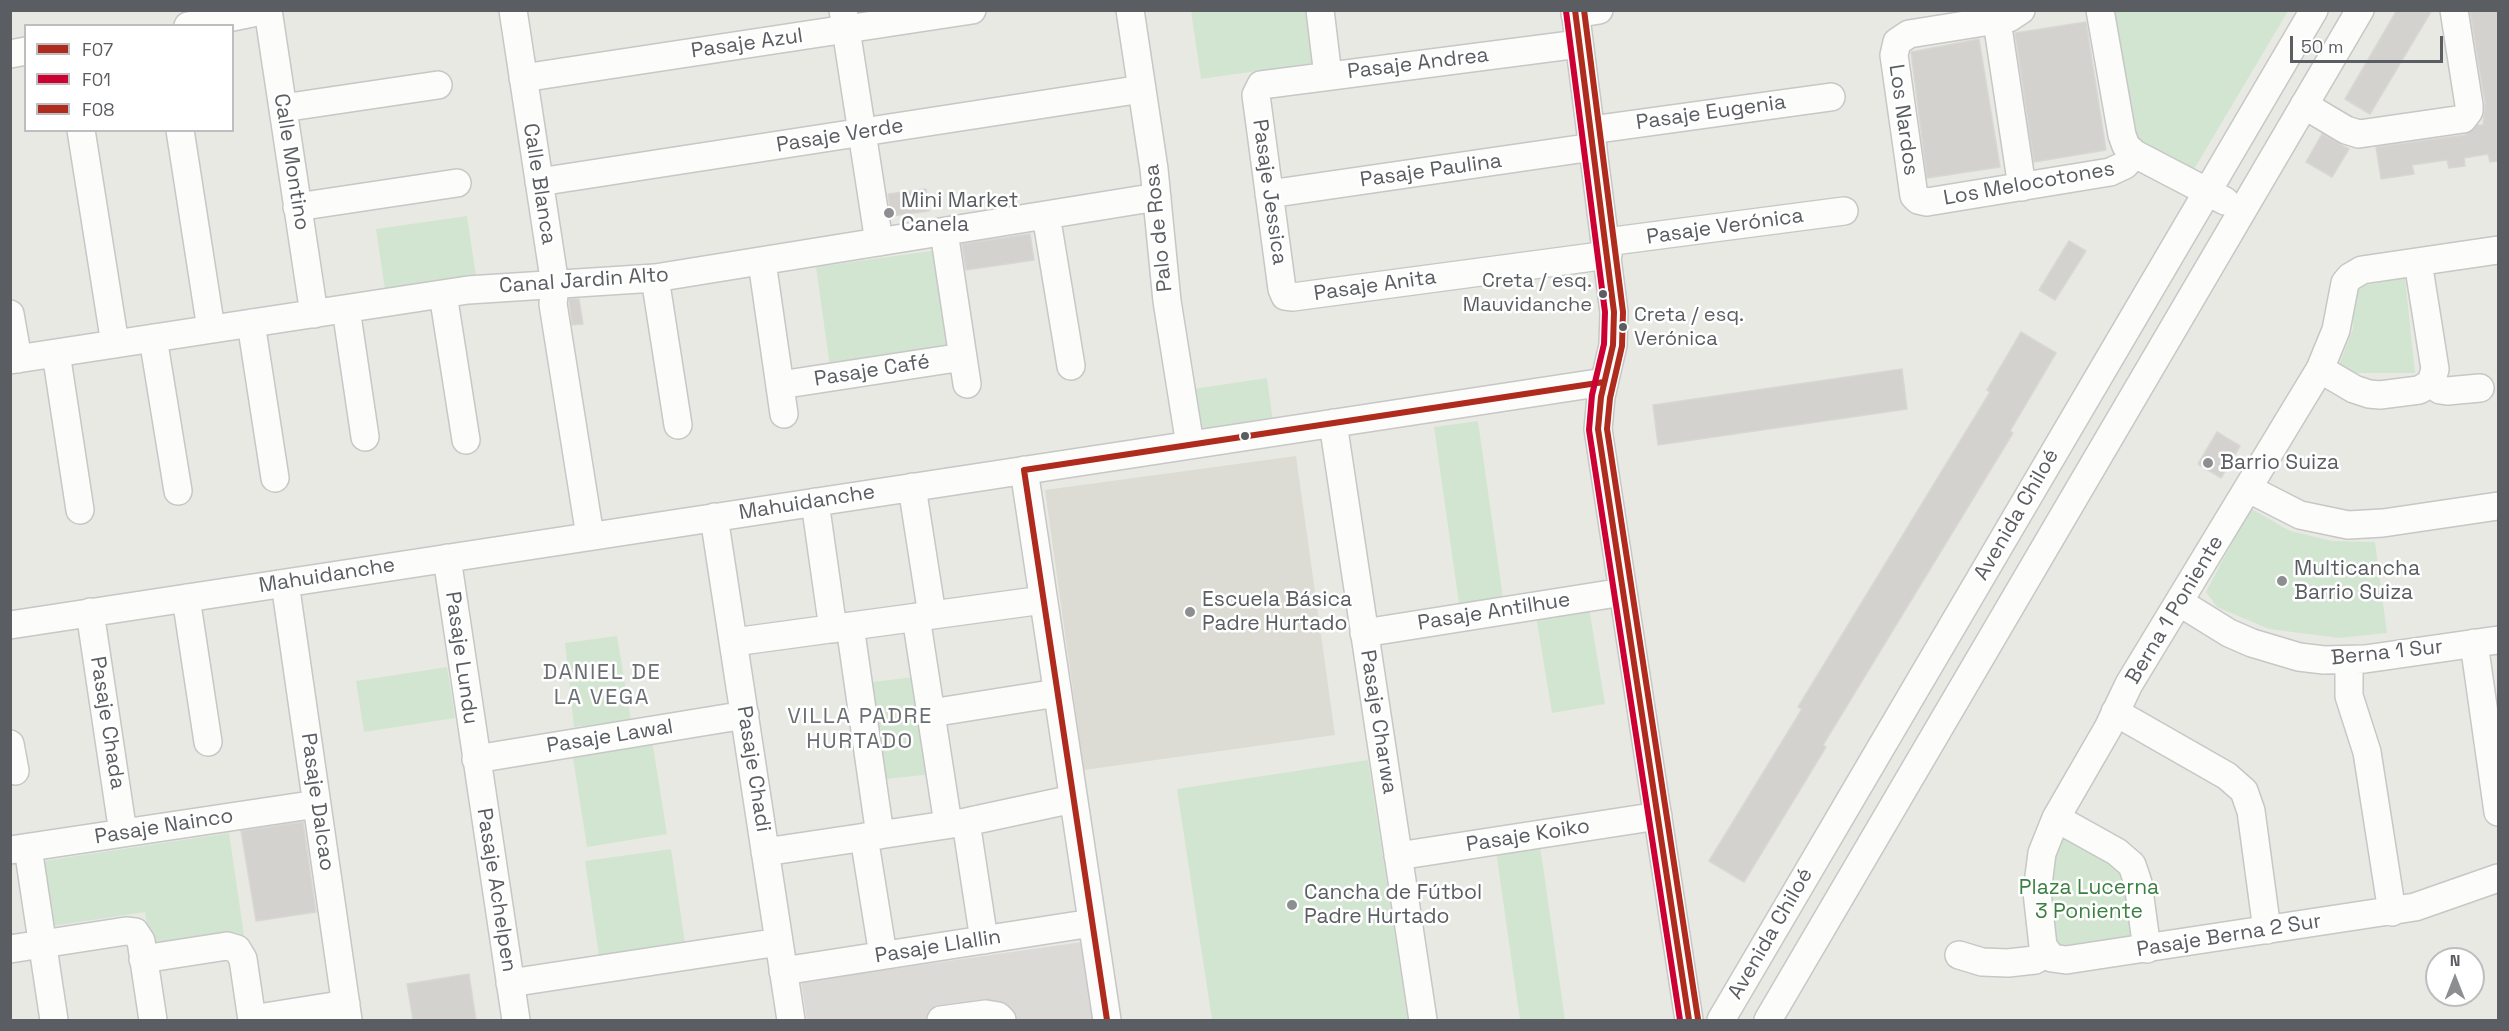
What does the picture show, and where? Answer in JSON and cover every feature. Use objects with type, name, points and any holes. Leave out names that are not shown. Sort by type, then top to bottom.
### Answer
[{"type":"street","points":[[198,24],[268,10]]},
{"type":"street","name":"Calle Montino","points":[[268,10],[314,314]]},
{"type":"street","name":"Calle Blanca","points":[[513,10],[555,285],[554,304],[590,536]]},
{"type":"street","name":"Pasaje Azul","points":[[523,78],[845,20],[972,10]]},
{"type":"street","name":"Palo de Rosa","points":[[1130,10],[1157,197],[1167,302],[1190,445]]},
{"type":"street","points":[[1320,10],[1328,76]]},
{"type":"street","points":[[2100,10],[2123,141],[2135,154],[2242,210]]},
{"type":"street","name":"Avenida Chiloé","points":[[1721,1020],[2314,10]]},
{"type":"street","name":"Avenida Chiloé","points":[[1767,1020],[2360,10]]},
{"type":"street","points":[[2304,105],[2346,130],[2360,134],[2463,119],[2469,111],[2469,105],[2454,10]]},
{"type":"street","points":[[1583,12],[1579,44],[1613,295],[1614,331],[1601,397],[1598,429],[1689,1020]]},
{"type":"street","points":[[1907,22],[2009,16],[2022,187]]},
{"type":"street","points":[[845,20],[879,242]]},
{"type":"street","name":"Los Nardos","points":[[1907,22],[1897,42],[1894,55],[1913,191],[1918,200]]},
{"type":"street","name":"Pasaje Andrea","points":[[1257,87],[1264,84],[1579,44]]},
{"type":"street","points":[[283,108],[438,85]]},
{"type":"street","name":"Pasaje Jessica","points":[[1257,87],[1256,95],[1269,194],[1282,289],[1285,296]]},
{"type":"street","name":"Pasaje Verde","points":[[539,182],[1142,89]]},
{"type":"street","name":"Pasaje Eugenia","points":[[1592,139],[1831,97]]},
{"type":"street","points":[[81,132],[115,344]]},
{"type":"street","points":[[180,132],[211,329]]},
{"type":"street","name":"Pasaje Paulina","points":[[1269,194],[1592,139]]},
{"type":"street","name":"Los Melocotones","points":[[1918,200],[1927,202],[2110,172],[2126,165],[2135,154]]},
{"type":"street","points":[[297,207],[457,183]]},
{"type":"street","name":"Canal Jardin Alto","points":[[14,360],[443,294],[655,278],[1157,197]]},
{"type":"street","name":"Pasaje Verónica","points":[[1607,249],[1844,211]]},
{"type":"street","points":[[1046,215],[1071,366]]},
{"type":"street","points":[[944,232],[967,384]]},
{"type":"street","name":"Pasaje Anita","points":[[1285,296],[1293,297],[1607,249]]},
{"type":"street","points":[[2320,369],[2354,389],[2369,394],[2392,394],[2419,390],[2431,383],[2435,369],[2418,262],[2499,250]]},
{"type":"street","points":[[762,262],[784,414]]},
{"type":"street","name":"Berna 1 Poniente","points":[[2047,953],[2042,938],[2037,892],[2042,853],[2056,818],[2129,684],[2320,369],[2336,330],[2342,290],[2349,277],[2362,270],[2418,262]]},
{"type":"street","points":[[655,278],[678,425]]},
{"type":"street","points":[[443,294],[466,440]]},
{"type":"street","points":[[346,309],[366,437]]},
{"type":"street","points":[[10,314],[14,360]]},
{"type":"street","points":[[251,323],[275,478]]},
{"type":"street","points":[[153,338],[178,492]]},
{"type":"street","points":[[56,353],[80,510]]},
{"type":"street","name":"Pasaje Café","points":[[780,385],[963,357]]},
{"type":"street","name":"Mahuidanche","points":[[10,625],[1604,382]]},
{"type":"street","points":[[2431,383],[2440,390],[2447,391],[2480,388]]},
{"type":"street","name":"Pasaje Charwa","points":[[1333,423],[1423,1020]]},
{"type":"street","points":[[1024,470],[1107,1020]]},
{"type":"street","points":[[912,487],[931,713],[984,940]]},
{"type":"street","points":[[2249,489],[2300,515],[2348,525],[2383,523],[2499,506]]},
{"type":"street","points":[[815,502],[841,627],[872,836],[883,955]]},
{"type":"street","name":"Pasaje Chadi","points":[[714,517],[791,1020]]},
{"type":"street","name":"Pasaje Lundu","points":[[447,558],[476,759]]},
{"type":"street","name":"Pasaje Dalcao","points":[[285,583],[347,1012]]},
{"type":"street","name":"Pasaje Antilhue","points":[[1364,633],[1623,592]]},
{"type":"street","points":[[186,598],[208,742]]},
{"type":"street","points":[[734,642],[1043,600]]},
{"type":"street","name":"Berna 1 Sur","points":[[2180,602],[2229,633],[2275,652],[2299,657],[2349,660],[2486,641]]},
{"type":"street","name":"Pasaje Chada","points":[[90,612],[123,833]]},
{"type":"street","points":[[2486,641],[2499,812]]},
{"type":"street","points":[[2349,660],[2349,696],[2367,752],[2392,912]]},
{"type":"street","points":[[931,713],[1057,693]]},
{"type":"street","points":[[2115,712],[2227,777],[2244,791],[2251,811],[2267,930]]},
{"type":"street","name":"Pasaje Lawal","points":[[476,759],[745,715]]},
{"type":"street","points":[[10,744],[15,771]]},
{"type":"street","name":"Pasaje Achelpen","points":[[476,759],[516,1020]]},
{"type":"street","points":[[765,852],[957,823],[1073,799]]},
{"type":"street","name":"Pasaje Nainco","points":[[19,849],[317,804]]},
{"type":"street","name":"Pasaje Koiko","points":[[1398,856],[1658,816]]},
{"type":"street","points":[[2056,818],[2117,852],[2132,865],[2138,883],[2147,948]]},
{"type":"street","points":[[19,849],[42,944],[54,1020]]},
{"type":"street","name":"Pasaje Berna 2 Sur","points":[[1959,955],[1982,962],[2008,963],[2035,960],[2047,953],[2052,958],[2066,960],[2392,912],[2438,901],[2499,878]]},
{"type":"street","name":"Pasaje Llallin","points":[[783,970],[1092,923]]},
{"type":"street","points":[[10,949],[126,931],[141,947],[153,1020]]},
{"type":"street","points":[[510,983],[779,942]]},
{"type":"street","points":[[141,947],[227,946],[237,948],[243,959],[252,1020],[347,1012]]},
{"type":"street","points":[[941,1020],[992,1014],[1002,1020]]},
{"type":"shaded area","name":"Escuela Básica Padre Hurtado","points":[[1296,456],[1335,735],[1084,770],[1045,490]]},
{"type":"shaded area","points":[[1082,942],[1098,1020],[807,1020],[801,982]]},
{"type":"green space","points":[[2113,10],[2288,11],[2190,176],[2131,141]]},
{"type":"green space","points":[[1191,11],[1308,11],[1309,14],[1306,15],[1313,63],[1201,79]]},
{"type":"green space","points":[[467,216],[476,276],[385,290],[376,229]]},
{"type":"green space","points":[[938,250],[955,352],[830,367],[816,267]]},
{"type":"green space","points":[[2405,278],[2415,373],[2357,373],[2338,367],[2353,329],[2354,294],[2361,286]]},
{"type":"green space","points":[[1267,378],[1273,422],[1199,434],[1193,389]]},
{"type":"green space","points":[[1478,421],[1503,598],[1459,604],[1434,427]]},
{"type":"green space","points":[[2250,508],[2290,531],[2333,541],[2375,542],[2387,633],[2339,638],[2269,629],[2217,607],[2206,592]]},
{"type":"green space","points":[[1589,608],[1605,704],[1552,713],[1536,616]]},
{"type":"green space","points":[[617,636],[631,720],[574,727],[565,643]]},
{"type":"green space","points":[[447,667],[455,718],[364,732],[356,681]]},
{"type":"green space","points":[[923,676],[933,774],[875,780],[864,683]]},
{"type":"green space","points":[[652,740],[667,834],[587,847],[572,752]]},
{"type":"green space","name":"Cancha de Fútbol Padre Hurtado","points":[[1368,760],[1408,1020],[1212,1020],[1177,789]]},
{"type":"green space","points":[[229,833],[244,935],[151,950],[145,912],[53,926],[43,861]]},
{"type":"green space","name":"Plaza Lucerna 3 Poniente","points":[[2064,837],[2108,860],[2127,879],[2135,938],[2062,949],[2051,937],[2047,880],[2058,839]]},
{"type":"green space","points":[[1540,845],[1565,1020],[1520,1020],[1496,851]]},
{"type":"green space","points":[[671,849],[685,943],[599,956],[585,861]]},
{"type":"building","points":[[2397,10],[2432,10],[2370,114],[2345,99]]},
{"type":"building","points":[[2470,10],[2499,10],[2499,161],[2490,162],[2488,154],[2464,158],[2465,166],[2449,168],[2447,160],[2412,165],[2414,174],[2381,179],[2376,147],[2465,135],[2478,125],[2483,125],[2485,103]]},
{"type":"building","points":[[2086,22],[2106,150],[2034,162],[2015,33]]},
{"type":"building","points":[[1979,39],[2000,167],[1927,178],[1911,52]]},
{"type":"building","points":[[2322,134],[2349,149],[2332,177],[2306,162]]},
{"type":"building","points":[[926,189],[929,211],[891,216],[888,194]]},
{"type":"building","points":[[1030,234],[1034,260],[966,270],[962,244]]},
{"type":"building","points":[[2069,241],[2086,251],[2055,300],[2039,290]]},
{"type":"building","points":[[569,299],[579,299],[583,324],[572,325]]},
{"type":"building","points":[[2021,332],[2056,353],[2010,431],[2013,433],[1823,745],[1826,747],[1744,882],[1709,861],[1802,709],[1798,707],[1990,392],[1987,390]]},
{"type":"building","points":[[1902,369],[1907,409],[1658,445],[1653,405]]},
{"type":"building","points":[[2217,432],[2240,446],[2221,478],[2198,464]]},
{"type":"building","points":[[303,822],[316,912],[256,921],[241,831]]},
{"type":"building","points":[[469,974],[476,1020],[413,1020],[407,984]]},
{"type":"transit line","name":"F07","points":[[1575,10],[1614,312],[1613,345],[1601,397],[1598,429],[1689,1020]]},
{"type":"transit line","name":"F08","points":[[1584,10],[1623,312],[1622,346],[1610,398],[1607,429],[1698,1019]]},
{"type":"transit line","name":"F01","points":[[1566,11],[1605,312],[1604,344],[1592,395],[1589,430],[1680,1020]]},
{"type":"transit line","name":"F07","points":[[1107,1020],[1024,470],[1604,382]]},
{"type":"place","name":"Mini Market Canela","points":[[889,213]]},
{"type":"place","name":"Creta / esq. Mauvidanche","points":[[1603,294]]},
{"type":"place","name":"Creta / esq. Verónica","points":[[1623,327]]},
{"type":"place","name":"Barrio Suiza","points":[[2208,463]]},
{"type":"place","name":"Multicancha Barrio Suiza","points":[[2282,581]]},
{"type":"place","name":"Escuela Básica Padre Hurtado","points":[[1190,612]]},
{"type":"place","name":"Cancha de Fútbol Padre Hurtado","points":[[1292,905]]},
{"type":"district","name":"DANIEL DE LA VEGA","points":[[602,686]]},
{"type":"district","name":"VILLA PADRE HURTADO","points":[[860,730]]}]
